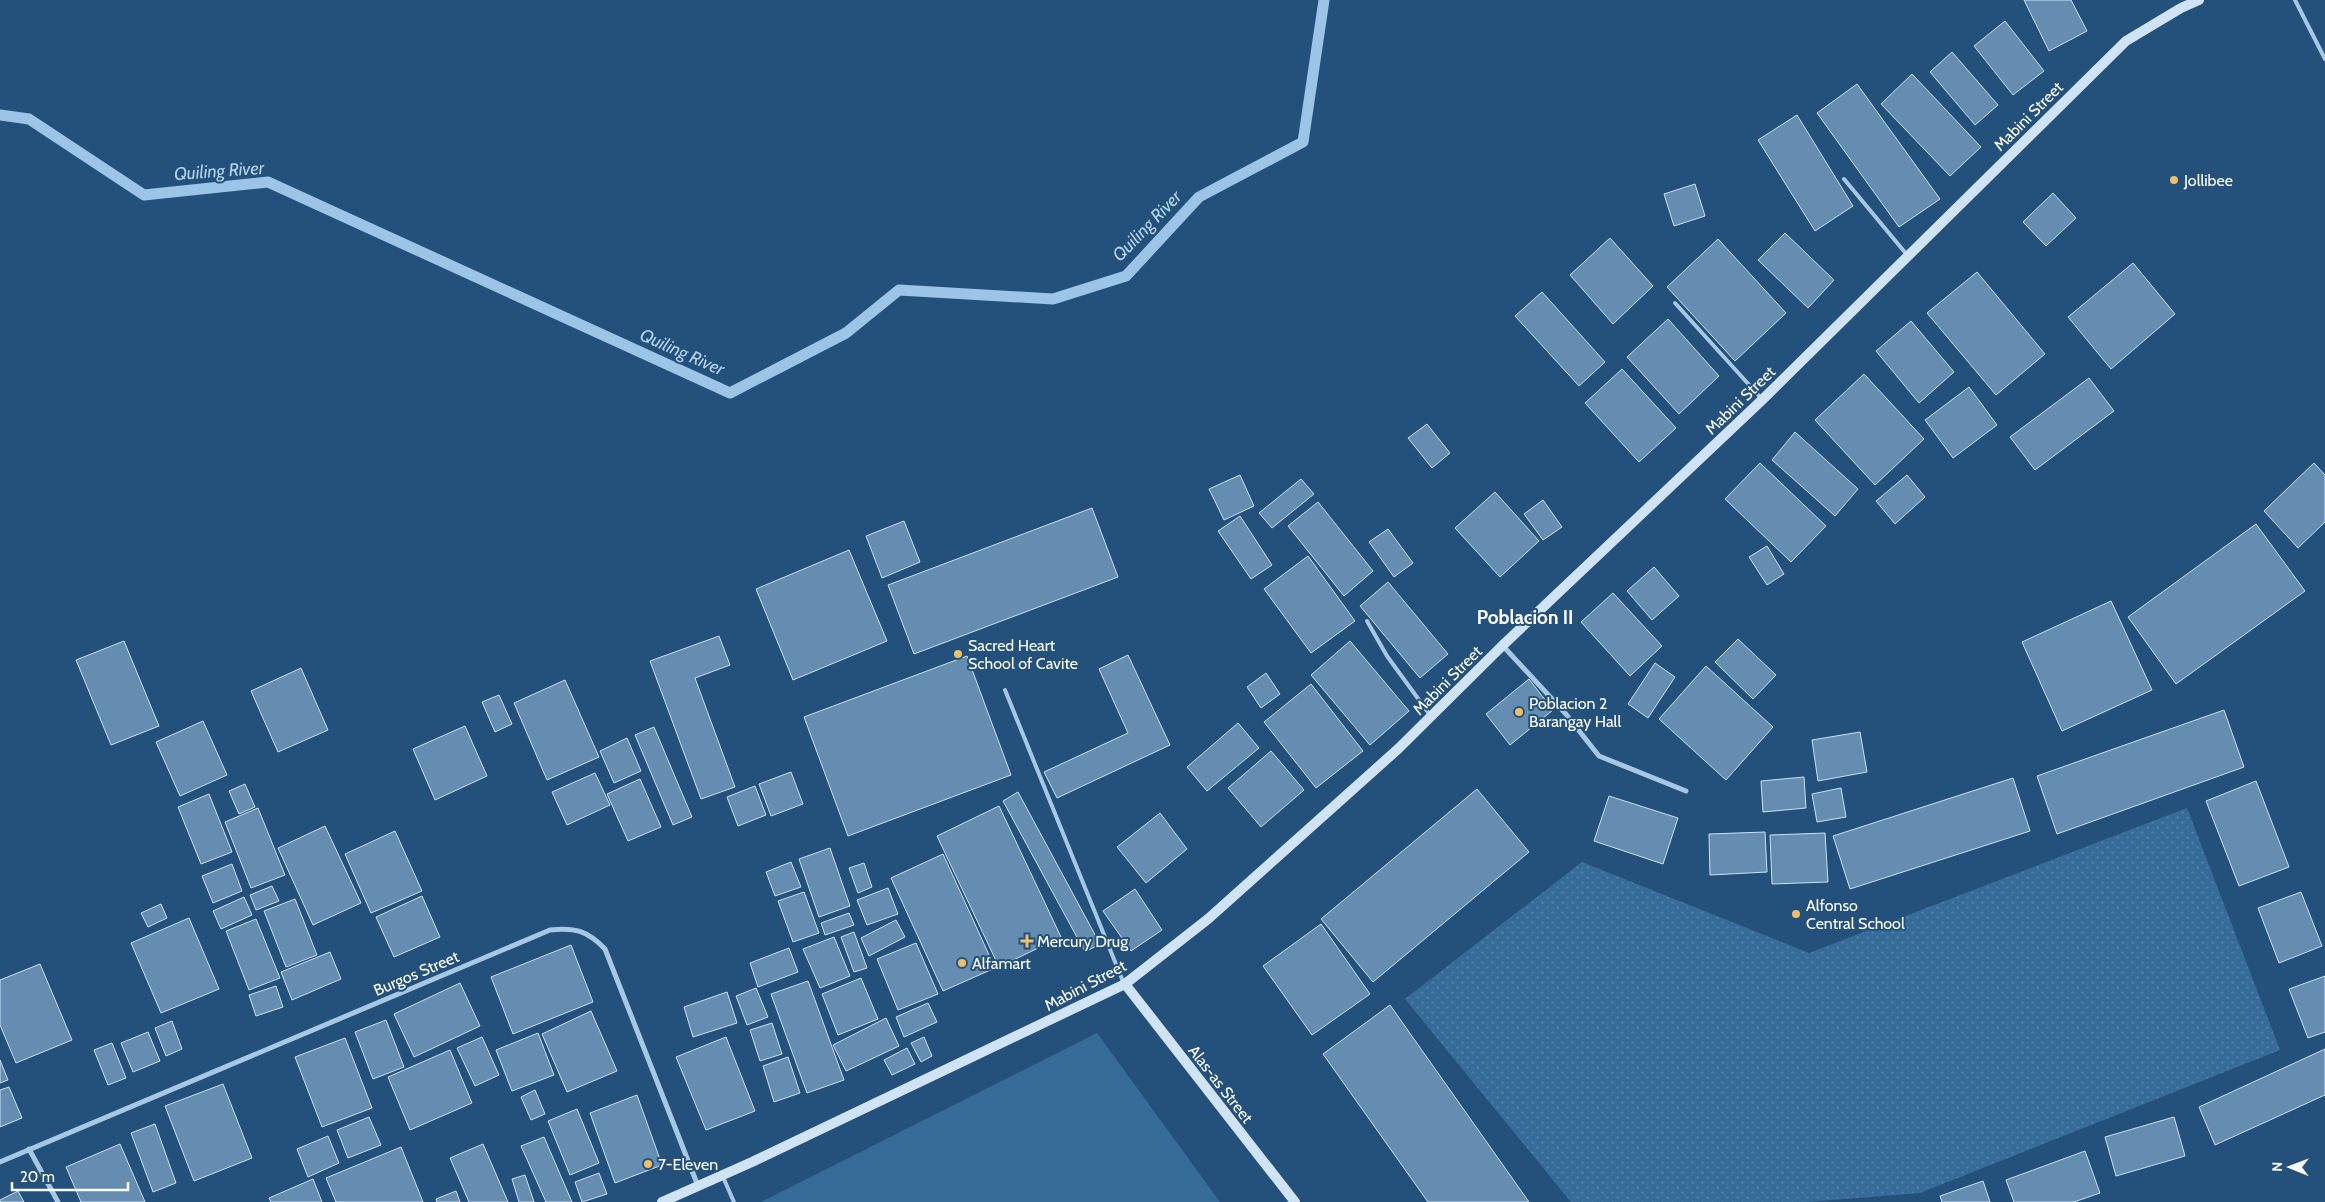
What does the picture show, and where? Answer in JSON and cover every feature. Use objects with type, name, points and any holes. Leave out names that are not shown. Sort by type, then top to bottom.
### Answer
[{"type":"main road","name":"Mabini Street","points":[[662,1202],[1124,984],[1208,919],[1432,716],[1502,646],[1762,400],[2126,41],[2181,8],[2199,0]]},
{"type":"main road","name":"Alas-as Street","points":[[1124,984],[1295,1202]]},
{"type":"street","points":[[1502,646],[1565,713],[1599,756],[1686,792]]},
{"type":"street","name":"Burgos Street","points":[[0,1162],[541,934],[567,928],[582,930],[593,936],[605,949],[698,1186]]},
{"type":"street","points":[[29,1149],[58,1202]]},
{"type":"lane","points":[[2295,0],[2325,59]]},
{"type":"lane","points":[[1844,179],[1908,256]]},
{"type":"lane","points":[[1675,303],[1762,400]]},
{"type":"lane","points":[[1367,621],[1387,656],[1432,716]]},
{"type":"lane","points":[[1005,690],[1124,984]]},
{"type":"lane","points":[[722,1175],[734,1202]]},
{"type":"shaded area","points":[[2187,808],[2280,1050],[1920,1193],[1807,1202],[1571,1202],[1405,999],[1582,862],[1809,953]]},
{"type":"shaded area","points":[[1097,1033],[1220,1202],[761,1202]]},
{"type":"building","points":[[2024,0],[2071,0],[2087,31],[2049,51]]},
{"type":"building","points":[[2005,21],[2044,71],[2013,95],[1974,46]]},
{"type":"building","points":[[1952,52],[1998,105],[1975,125],[1930,72]]},
{"type":"building","points":[[1912,74],[1981,147],[1950,176],[1881,104]]},
{"type":"building","points":[[1857,84],[1940,199],[1899,227],[1817,113]]},
{"type":"building","points":[[1797,115],[1853,206],[1815,231],[1758,140]]},
{"type":"building","points":[[1695,184],[1705,216],[1674,226],[1664,194]]},
{"type":"building","points":[[2053,193],[2076,218],[2046,246],[2023,222]]},
{"type":"building","points":[[1785,233],[1834,280],[1808,308],[1758,260]]},
{"type":"building","points":[[1610,238],[1653,286],[1613,324],[1570,275]]},
{"type":"building","points":[[1718,239],[1786,313],[1735,361],[1667,287]]},
{"type":"building","points":[[2133,263],[2175,314],[2111,369],[2068,317]]},
{"type":"building","points":[[1977,272],[2045,354],[1996,395],[1927,313]]},
{"type":"building","points":[[1542,292],[1605,362],[1579,386],[1515,316]]},
{"type":"building","points":[[1668,319],[1719,376],[1679,414],[1627,357]]},
{"type":"building","points":[[1911,321],[1954,372],[1919,403],[1876,351]]},
{"type":"building","points":[[1622,369],[1676,428],[1639,462],[1585,403]]},
{"type":"building","points":[[1864,374],[1924,439],[1875,485],[1815,420]]},
{"type":"building","points":[[2089,378],[2114,411],[2035,470],[2010,437]]},
{"type":"building","points":[[1969,387],[1997,425],[1953,458],[1925,420]]},
{"type":"building","points":[[1427,424],[1450,453],[1432,468],[1408,438]]},
{"type":"building","points":[[1795,432],[1858,489],[1835,516],[1772,460]]},
{"type":"building","points":[[1760,463],[1826,526],[1791,562],[1725,499]]},
{"type":"building","points":[[2314,463],[2325,475],[2325,522],[2298,548],[2264,511]]},
{"type":"building","points":[[1240,475],[1254,506],[1224,520],[1209,489]]},
{"type":"building","points":[[1907,475],[1925,497],[1895,524],[1876,501]]},
{"type":"building","points":[[1301,479],[1314,494],[1272,528],[1259,513]]},
{"type":"building","points":[[1495,492],[1539,541],[1500,577],[1455,528]]},
{"type":"building","points":[[1543,500],[1562,527],[1543,540],[1524,514]]},
{"type":"building","points":[[1318,502],[1373,571],[1344,596],[1288,526]]},
{"type":"building","points":[[1092,508],[1118,577],[914,654],[888,585]]},
{"type":"building","points":[[1240,516],[1272,565],[1251,579],[1218,531]]},
{"type":"building","points":[[904,521],[920,562],[882,578],[866,536]]},
{"type":"building","points":[[2256,524],[2305,591],[2176,684],[2128,617]]},
{"type":"building","points":[[1388,529],[1413,563],[1394,577],[1369,542]]},
{"type":"building","points":[[1767,546],[1784,574],[1767,585],[1749,557]]},
{"type":"building","points":[[849,550],[887,641],[793,680],[756,589]]},
{"type":"building","points":[[1308,556],[1355,621],[1311,653],[1264,589]]},
{"type":"building","points":[[1654,567],[1679,596],[1652,620],[1627,591]]},
{"type":"building","points":[[1388,582],[1448,654],[1420,678],[1360,606]]},
{"type":"building","points":[[1613,593],[1662,646],[1630,676],[1581,622]]},
{"type":"building","points":[[2111,601],[2152,690],[2062,731],[2022,642]]},
{"type":"building","points":[[719,636],[730,665],[695,678],[735,787],[701,799],[650,661]]},
{"type":"building","points":[[1738,639],[1776,675],[1753,699],[1715,662]]},
{"type":"building","points":[[124,641],[159,726],[111,745],[76,660]]},
{"type":"building","points":[[1350,641],[1409,711],[1370,745],[1311,675]]},
{"type":"building","points":[[1128,655],[1170,745],[1057,798],[1044,772],[1128,733],[1099,669]]},
{"type":"building","points":[[967,656],[1011,775],[848,836],[804,717]]},
{"type":"building","points":[[1655,663],[1675,677],[1648,718],[1628,704]]},
{"type":"building","points":[[1706,666],[1773,727],[1726,780],[1659,719]]},
{"type":"building","points":[[301,668],[328,730],[278,752],[251,691]]},
{"type":"building","points":[[1266,673],[1280,694],[1261,708],[1247,687]]},
{"type":"building","name":"Poblacion 2 Barangay Hall","points":[[1529,679],[1553,710],[1510,745],[1486,714]]},
{"type":"building","points":[[565,680],[599,757],[547,780],[514,703]]},
{"type":"building","points":[[1311,684],[1363,751],[1316,788],[1264,722]]},
{"type":"building","points":[[499,695],[512,724],[495,732],[482,702]]},
{"type":"building","points":[[2224,710],[2244,767],[2057,834],[2037,776]]},
{"type":"building","points":[[203,721],[227,775],[180,796],[156,742]]},
{"type":"building","points":[[1238,723],[1259,748],[1207,791],[1187,767]]},
{"type":"building","points":[[465,726],[487,776],[435,800],[413,749]]},
{"type":"building","points":[[654,727],[692,817],[673,825],[635,735]]},
{"type":"building","points":[[1860,732],[1867,772],[1818,781],[1812,740]]},
{"type":"building","points":[[627,738],[641,771],[614,783],[600,751]]},
{"type":"building","points":[[1271,751],[1304,790],[1261,827],[1228,788]]},
{"type":"building","points":[[791,772],[803,804],[771,816],[759,784]]},
{"type":"building","points":[[595,773],[610,805],[567,825],[552,792]]},
{"type":"building","points":[[1804,777],[1806,808],[1763,812],[1761,781]]},
{"type":"building","points":[[2013,778],[2030,831],[1850,889],[1833,836]]},
{"type":"building","points":[[640,779],[661,827],[628,841],[607,794]]},
{"type":"building","points":[[2256,781],[2289,867],[2239,886],[2206,801]]},
{"type":"building","points":[[245,784],[255,807],[239,814],[229,791]]},
{"type":"building","points":[[755,786],[766,815],[738,826],[727,797]]},
{"type":"building","points":[[1841,788],[1846,817],[1817,822],[1812,794]]},
{"type":"building","points":[[1477,789],[1529,852],[1373,982],[1321,919]]},
{"type":"building","points":[[1018,792],[1100,944],[1085,952],[1003,801]]},
{"type":"building","points":[[209,794],[232,852],[201,864],[178,807]]},
{"type":"building","points":[[1609,796],[1678,818],[1663,864],[1594,841]]},
{"type":"building","points":[[999,806],[1061,937],[999,967],[937,836]]},
{"type":"building","points":[[258,808],[285,875],[251,888],[225,822]]},
{"type":"building","points":[[1160,813],[1187,849],[1146,883],[1117,847]]},
{"type":"building","points":[[325,826],[361,903],[313,925],[278,848]]},
{"type":"building","points":[[395,831],[422,891],[371,913],[345,854]]},
{"type":"building","points":[[1765,832],[1767,872],[1710,875],[1709,834]]},
{"type":"building","points":[[1825,833],[1828,882],[1772,884],[1770,835]]},
{"type":"building","points":[[830,848],[850,906],[819,917],[799,859]]},
{"type":"building","points":[[943,854],[995,968],[943,991],[891,878]]},
{"type":"building","points":[[791,862],[801,887],[775,896],[766,872]]},
{"type":"building","points":[[864,863],[872,887],[858,893],[849,868]]},
{"type":"building","points":[[232,864],[242,891],[213,903],[202,876]]},
{"type":"building","points":[[272,886],[279,901],[256,910],[250,895]]},
{"type":"building","points":[[888,888],[898,914],[867,925],[857,900]]},
{"type":"building","points":[[1135,889],[1162,930],[1131,951],[1103,911]]},
{"type":"building","points":[[804,892],[819,933],[793,942],[778,901]]},
{"type":"building","points":[[2301,892],[2322,946],[2279,963],[2258,908]]},
{"type":"building","points":[[422,896],[440,937],[394,957],[376,917]]},
{"type":"building","points":[[244,897],[252,915],[221,929],[213,911]]},
{"type":"building","points":[[295,899],[317,955],[286,967],[264,911]]},
{"type":"building","points":[[161,904],[167,918],[148,927],[141,913]]},
{"type":"building","points":[[849,913],[854,925],[825,935],[821,923]]},
{"type":"building","points":[[189,918],[219,989],[161,1013],[131,943]]},
{"type":"building","points":[[256,919],[280,978],[249,990],[226,931]]},
{"type":"building","points":[[896,920],[905,937],[869,956],[861,938]]},
{"type":"building","points":[[1321,924],[1370,994],[1312,1035],[1263,966]]},
{"type":"building","points":[[854,932],[867,968],[854,972],[841,937]]},
{"type":"building","points":[[834,937],[850,976],[820,988],[803,949]]},
{"type":"building","points":[[916,943],[938,994],[898,1010],[877,959]]},
{"type":"building","points":[[571,945],[593,1002],[513,1034],[491,977]]},
{"type":"building","points":[[789,948],[798,972],[758,987],[750,963]]},
{"type":"building","points":[[330,952],[341,979],[292,1000],[281,972]]},
{"type":"building","points":[[40,964],[72,1040],[16,1063],[0,1025],[0,980]]},
{"type":"building","points":[[2325,976],[2325,1032],[2308,1038],[2289,989]]},
{"type":"building","points":[[861,978],[878,1019],[838,1035],[822,994]]},
{"type":"building","points":[[808,981],[844,1080],[807,1093],[771,994]]},
{"type":"building","points":[[460,983],[480,1026],[414,1057],[394,1014]]},
{"type":"building","points":[[276,986],[283,1007],[256,1016],[249,995]]},
{"type":"building","points":[[756,988],[768,1017],[747,1025],[736,996]]},
{"type":"building","points":[[727,992],[737,1023],[693,1037],[684,1007]]},
{"type":"building","points":[[928,1003],[937,1022],[904,1037],[896,1017]]},
{"type":"building","points":[[1390,1005],[1529,1202],[1428,1202],[1323,1054]]},
{"type":"building","points":[[591,1011],[617,1071],[567,1092],[542,1034]]},
{"type":"building","points":[[886,1018],[899,1046],[846,1071],[833,1045]]},
{"type":"building","points":[[386,1020],[404,1067],[373,1079],[355,1032]]},
{"type":"building","points":[[172,1021],[182,1049],[166,1056],[155,1028]]},
{"type":"building","points":[[772,1023],[782,1054],[760,1061],[750,1030]]},
{"type":"building","points":[[148,1032],[160,1061],[133,1072],[121,1043]]},
{"type":"building","points":[[538,1033],[554,1075],[512,1091],[496,1050]]},
{"type":"building","points":[[482,1037],[499,1075],[475,1086],[457,1048]]},
{"type":"building","points":[[726,1037],[755,1111],[706,1130],[676,1057]]},
{"type":"building","points":[[924,1037],[932,1056],[921,1062],[911,1043]]},
{"type":"building","points":[[345,1038],[372,1108],[322,1127],[295,1057]]},
{"type":"building","points":[[112,1043],[126,1078],[108,1085],[94,1050]]},
{"type":"building","points":[[907,1048],[915,1064],[892,1075],[884,1060]]},
{"type":"building","points":[[2325,1049],[2325,1095],[2215,1145],[2199,1107]]},
{"type":"building","points":[[450,1050],[472,1103],[410,1130],[388,1077]]},
{"type":"building","points":[[788,1057],[800,1093],[774,1102],[763,1066]]},
{"type":"building","points":[[0,1060],[8,1080],[0,1083]]},
{"type":"building","points":[[223,1084],[252,1158],[194,1181],[165,1106]]},
{"type":"building","points":[[9,1087],[22,1118],[0,1127],[0,1090]]},
{"type":"building","points":[[535,1090],[545,1114],[531,1120],[521,1097]]},
{"type":"building","points":[[637,1095],[662,1165],[615,1183],[590,1113]]},
{"type":"building","points":[[577,1109],[599,1163],[570,1175],[548,1121]]},
{"type":"building","points":[[369,1117],[381,1145],[348,1158],[337,1130]]},
{"type":"building","points":[[2174,1117],[2185,1156],[2116,1176],[2105,1137]]},
{"type":"building","points":[[155,1124],[176,1183],[153,1192],[131,1133]]},
{"type":"building","points":[[328,1136],[339,1163],[308,1177],[297,1149]]},
{"type":"building","points":[[544,1137],[572,1202],[546,1202],[521,1146]]},
{"type":"building","points":[[120,1144],[145,1202],[81,1202],[66,1167]]},
{"type":"building","points":[[483,1144],[508,1202],[469,1202],[450,1158]]},
{"type":"building","points":[[401,1147],[423,1202],[336,1202],[326,1178]]},
{"type":"building","points":[[2085,1151],[2100,1193],[2074,1202],[2014,1202],[2006,1180]]},
{"type":"building","points":[[599,1173],[607,1194],[582,1202],[575,1182]]},
{"type":"building","points":[[525,1175],[534,1202],[519,1202],[512,1179]]},
{"type":"building","points":[[313,1179],[322,1202],[271,1202],[269,1198]]},
{"type":"building","points":[[1983,1181],[1990,1202],[1942,1202],[1940,1196]]},
{"type":"building","points":[[18,1191],[24,1202],[0,1202],[0,1200]]},
{"type":"building","points":[[456,1191],[460,1202],[437,1202],[436,1199]]},
{"type":"waterway","name":"Quiling River","points":[[0,115],[29,119],[144,195],[268,182],[730,393],[846,333],[899,290],[1053,299],[1126,276],[1199,197],[1303,142],[1324,0]]},
{"type":"place","name":"Jollibee","points":[[2174,180]]},
{"type":"place","name":"Sacred Heart School of Cavite","points":[[958,654]]},
{"type":"place","name":"Poblacion 2 Barangay Hall","points":[[1519,712]]},
{"type":"place","name":"Alfonso Central School","points":[[1796,914]]},
{"type":"place","name":"Mercury Drug","points":[[1027,941]]},
{"type":"place","name":"Alfamart","points":[[962,963]]},
{"type":"place","name":"7-Eleven","points":[[648,1164]]},
{"type":"district","name":"Poblacion II","points":[[1525,617]]}]
